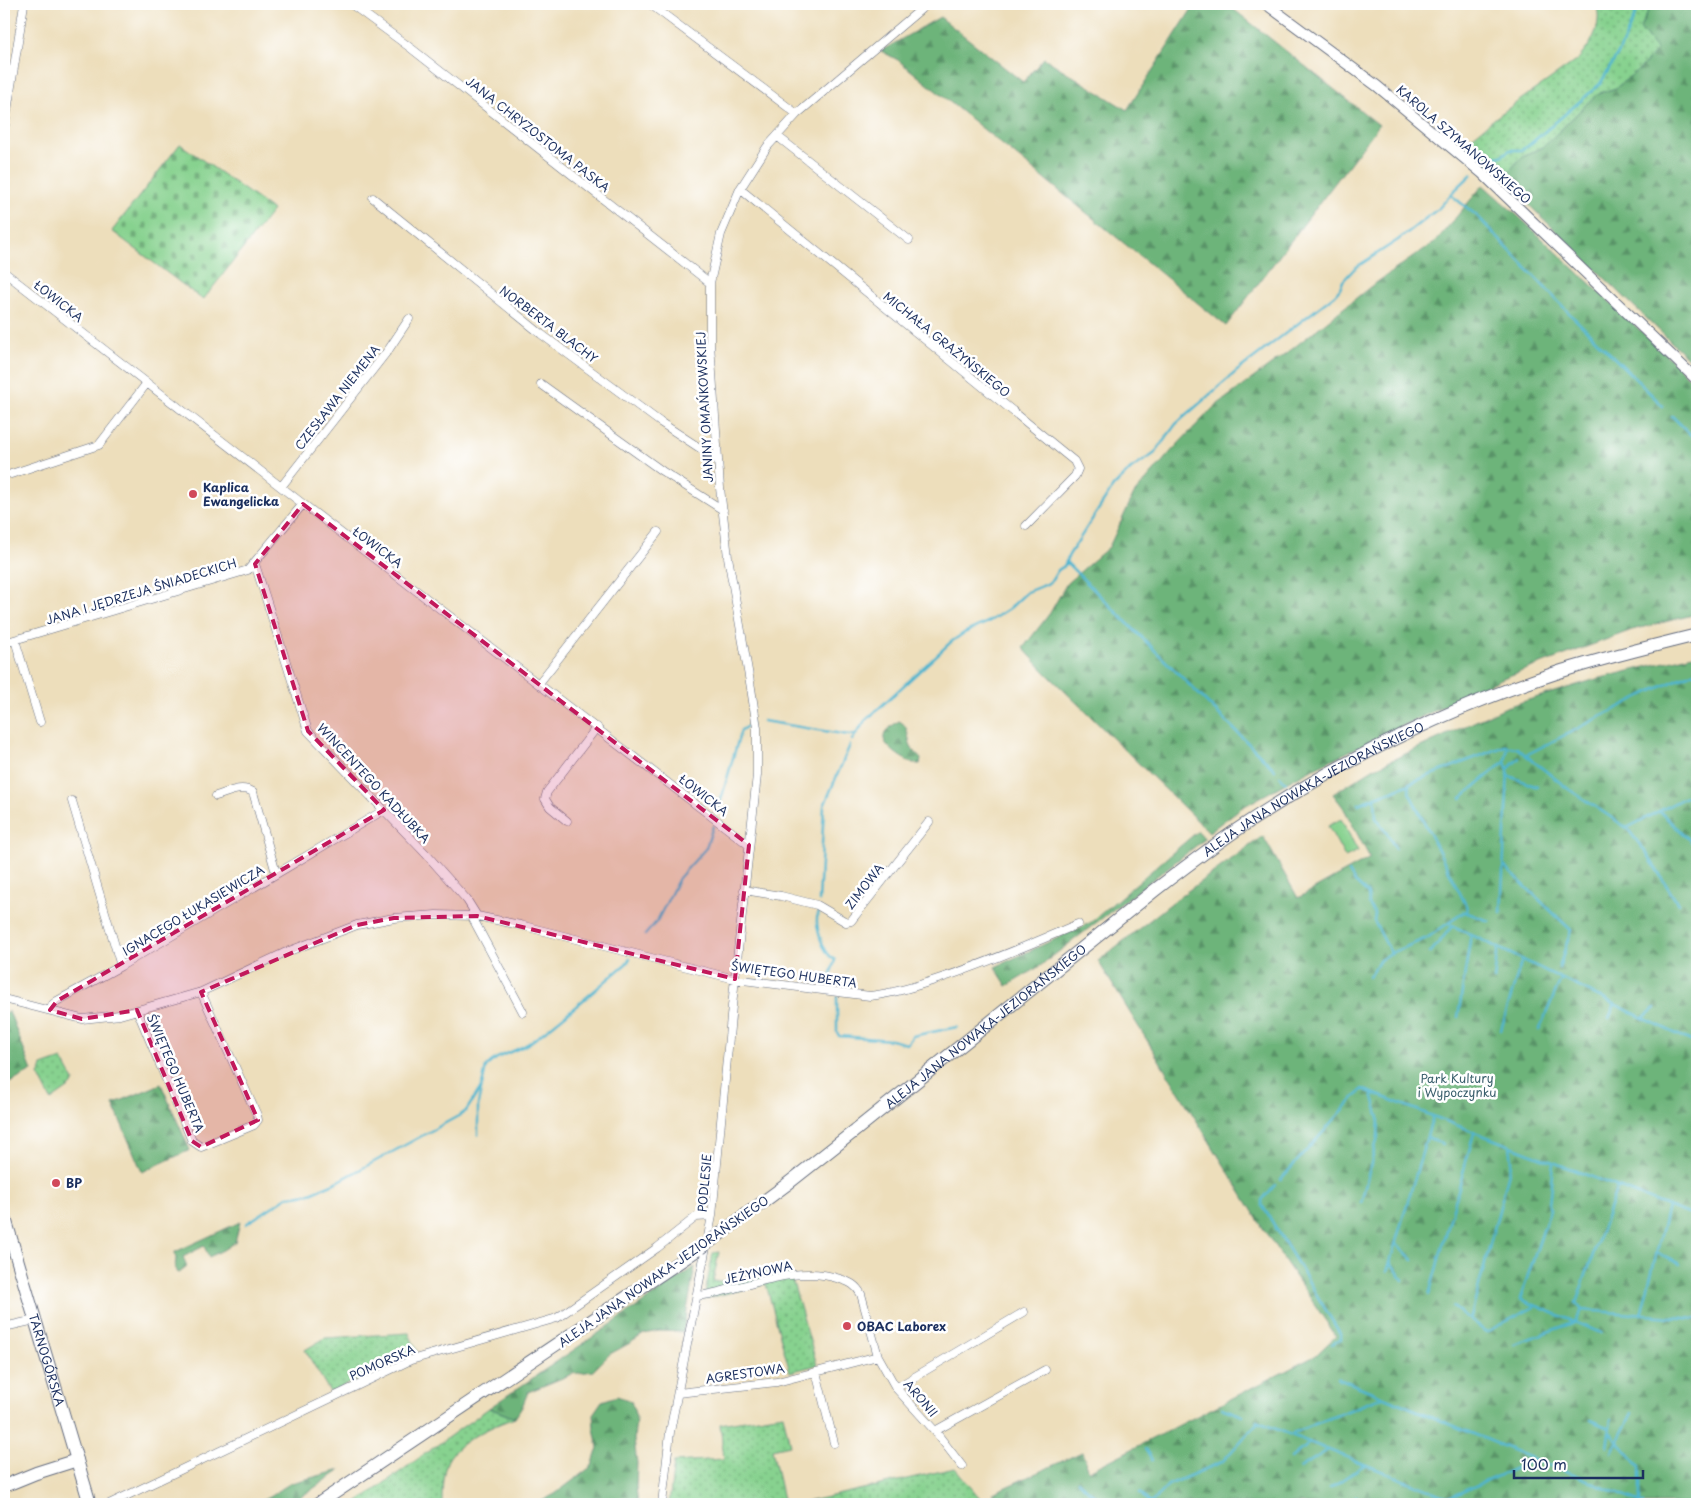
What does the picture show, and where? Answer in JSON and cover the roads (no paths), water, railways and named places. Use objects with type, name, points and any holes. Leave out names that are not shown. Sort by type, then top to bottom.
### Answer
[{"type":"main road","name":"ALEJA JANA NOWAKA-JEZIORAŃSKIEGO","points":[[318,1504],[716,1237],[823,1156],[1162,884],[1206,851],[1273,806],[1374,749],[1474,703],[1606,658],[1697,635]]},
{"type":"main road","name":"TARNOGÓRSKA","points":[[4,1215],[90,1504]]},
{"type":"main road","points":[[4,1486],[36,1473],[77,1460]]},
{"type":"main road","points":[[330,1504],[345,1486]]},
{"type":"street","points":[[4,130],[24,4]]},
{"type":"street","name":"JANA CHRYZOSTOMA PASKA","points":[[351,4],[412,49],[710,283]]},
{"type":"street","points":[[650,4],[797,114]]},
{"type":"street","name":"JANINY OMAŃKOWSKIEJ","points":[[744,890],[757,775],[756,728],[751,688],[728,557],[723,510],[710,344],[710,283],[721,234],[740,190],[767,147],[797,114],[927,4]]},
{"type":"street","name":"KAROLA SZYMANOWSKIEGO","points":[[1266,4],[1377,86],[1482,173],[1697,380]]},
{"type":"street","points":[[4,68],[13,72]]},
{"type":"street","points":[[777,136],[909,240]]},
{"type":"street","name":"MICHAŁA GRAŻYŃSKIEGO","points":[[740,190],[1074,461],[1078,469],[1075,476],[1026,526]]},
{"type":"street","name":"NORBERTA BLACHY","points":[[373,198],[541,334],[660,422],[718,460]]},
{"type":"street","name":"ŁOWICKA","points":[[4,272],[303,504],[749,845]]},
{"type":"street","name":"CZESŁAWA NIEMENA","points":[[281,487],[389,349],[409,319]]},
{"type":"street","points":[[11,474],[100,446],[147,383]]},
{"type":"street","points":[[542,384],[662,471],[723,510]]},
{"type":"street","name":"JANA I JĘDRZEJA ŚNIADECKICH","points":[[4,643],[248,570],[303,504]]},
{"type":"street","points":[[539,683],[658,532]]},
{"type":"street","name":"WINCENTEGO KADŁUBKA","points":[[254,564],[308,731],[468,900],[474,916]]},
{"type":"street","points":[[15,640],[40,722]]},
{"type":"street","points":[[567,821],[550,807],[545,798],[547,792],[597,727]]},
{"type":"street","name":"IGNACEGO ŁUKASIEWICZA","points":[[216,796],[240,788],[246,788],[253,792],[276,873]]},
{"type":"street","name":"IGNACEGO ŁUKASIEWICZA","points":[[72,801],[122,966]]},
{"type":"street","name":"IGNACEGO ŁUKASIEWICZA","points":[[50,1010],[57,1001],[122,966],[384,810]]},
{"type":"street","name":"ZIMOWA","points":[[744,890],[798,900],[817,906],[846,922],[851,921],[929,822]]},
{"type":"street","name":"PODLESIE","points":[[662,1504],[670,1432],[712,1216],[744,890]]},
{"type":"street","name":"ŚWIĘTEGO HUBERTA","points":[[4,1000],[82,1019],[120,1015],[201,992],[284,954],[357,925],[394,918],[436,915],[474,916],[528,927],[734,979],[870,996],[890,994],[977,967],[1078,924]]},
{"type":"street","points":[[474,916],[523,1012]]},
{"type":"street","name":"ŚWIĘTEGO HUBERTA","points":[[137,1010],[192,1141],[201,1147],[254,1125],[258,1120],[201,992]]},
{"type":"street","name":"POMORSKA","points":[[109,1504],[411,1360],[557,1318],[657,1248],[696,1217],[712,1216]]},
{"type":"street","name":"JEŻYNOWA","points":[[697,1296],[794,1275],[832,1276],[852,1283]]},
{"type":"street","name":"ARONII","points":[[852,1283],[861,1294],[878,1356],[896,1388],[935,1431],[962,1466]]},
{"type":"street","points":[[896,1388],[1024,1312]]},
{"type":"street","points":[[4,1327],[35,1320]]},
{"type":"street","name":"AGRESTOWA","points":[[678,1393],[777,1382],[878,1356]]},
{"type":"street","points":[[935,1431],[1045,1370]]},
{"type":"street","points":[[816,1372],[834,1443]]},
{"type":"waterway","points":[[1484,162],[1501,156],[1510,150],[1521,150],[1528,146],[1600,84],[1618,54],[1642,4]]},
{"type":"waterway","points":[[852,740],[865,721],[951,642],[1010,608],[1027,592],[1052,580],[1058,570],[1064,566],[1069,555],[1113,487],[1131,469],[1154,454],[1176,424],[1237,371],[1335,295],[1343,281],[1355,268],[1398,240],[1439,208],[1472,174]]},
{"type":"waterway","points":[[1451,195],[1476,215],[1571,315],[1663,406]]},
{"type":"waterway","points":[[1672,416],[1697,441]]},
{"type":"waterway","points":[[1066,562],[1275,770]]},
{"type":"waterway","points":[[1526,755],[1647,693],[1697,671]]},
{"type":"waterway","points":[[763,721],[849,735],[855,734]]},
{"type":"waterway","points":[[718,810],[741,730],[751,724]]},
{"type":"waterway","points":[[819,901],[824,806],[850,745]]},
{"type":"waterway","points":[[1369,977],[1380,960],[1391,953],[1427,938],[1467,910],[1409,792],[1410,783],[1505,746],[1517,748],[1567,788],[1627,828],[1697,791]]},
{"type":"waterway","points":[[1501,913],[1508,770],[1505,762],[1508,746]]},
{"type":"waterway","points":[[1508,769],[1519,758]]},
{"type":"waterway","points":[[1461,798],[1504,762]]},
{"type":"waterway","points":[[1507,775],[1537,787]]},
{"type":"waterway","points":[[1280,776],[1286,783]]},
{"type":"waterway","points":[[1358,804],[1410,784]]},
{"type":"waterway","points":[[1375,798],[1376,818],[1395,848]]},
{"type":"waterway","points":[[1659,811],[1697,847]]},
{"type":"waterway","points":[[645,935],[657,921],[679,878],[706,848],[713,826]]},
{"type":"waterway","points":[[1627,828],[1647,854],[1678,904]]},
{"type":"waterway","points":[[1503,865],[1571,930],[1559,968]]},
{"type":"waterway","points":[[1349,872],[1355,882],[1368,894],[1369,904],[1375,915],[1374,921],[1391,953]]},
{"type":"waterway","points":[[1465,912],[1489,921]]},
{"type":"waterway","points":[[818,913],[817,925],[820,939],[827,952],[835,960],[830,976],[833,983]]},
{"type":"waterway","points":[[1449,924],[1697,1044]]},
{"type":"waterway","points":[[1430,953],[1453,925]]},
{"type":"waterway","points":[[1458,1017],[1471,934]]},
{"type":"waterway","points":[[1494,980],[1498,947]]},
{"type":"waterway","points":[[478,1135],[478,1104],[486,1067],[496,1059],[526,1045],[544,1032],[627,963],[630,958]]},
{"type":"waterway","points":[[1501,1030],[1522,959]]},
{"type":"waterway","points":[[1539,1030],[1561,979]]},
{"type":"waterway","points":[[837,997],[837,1032],[839,1036],[891,1040],[907,1044],[913,1036],[957,1027]]},
{"type":"waterway","points":[[1609,1018],[1615,1004]]},
{"type":"waterway","points":[[1643,1018],[1655,1008]]},
{"type":"waterway","points":[[246,1224],[287,1197],[308,1194],[339,1181],[462,1114],[480,1089]]},
{"type":"waterway","points":[[1281,1179],[1362,1089],[1691,1215]]},
{"type":"waterway","points":[[1361,1203],[1378,1136],[1379,1118],[1372,1093]]},
{"type":"waterway","points":[[1387,1272],[1433,1116]]},
{"type":"waterway","points":[[1429,1295],[1474,1133]]},
{"type":"waterway","points":[[1427,1137],[1443,1144]]},
{"type":"waterway","points":[[1470,1320],[1512,1161],[1510,1146]]},
{"type":"waterway","points":[[1553,1162],[1550,1210],[1520,1299],[1601,1333]]},
{"type":"waterway","points":[[1275,1185],[1262,1200],[1262,1205],[1341,1335],[1341,1339],[1332,1344]]},
{"type":"waterway","points":[[1514,1344],[1575,1322],[1582,1310],[1576,1303],[1617,1187]]},
{"type":"waterway","points":[[1641,1315],[1668,1207]]},
{"type":"waterway","points":[[1396,1243],[1413,1260]]},
{"type":"waterway","points":[[1657,1253],[1680,1264]]},
{"type":"waterway","points":[[1390,1261],[1403,1280]]},
{"type":"waterway","points":[[1453,1307],[1486,1332],[1534,1307]]},
{"type":"waterway","points":[[1582,1310],[1697,1319]]},
{"type":"waterway","points":[[1338,1378],[1643,1504]]},
{"type":"waterway","points":[[1293,1436],[1293,1433],[1382,1397]]},
{"type":"waterway","points":[[1222,1408],[1243,1416]]},
{"type":"waterway","points":[[1612,1452],[1632,1413]]},
{"type":"waterway","points":[[1607,1447],[1611,1419]]},
{"type":"waterway","points":[[1590,1420],[1609,1428]]},
{"type":"waterway","points":[[1256,1421],[1464,1504]]},
{"type":"waterway","points":[[1150,1504],[1168,1485],[1222,1462],[1258,1422]]},
{"type":"waterway","points":[[1609,1431],[1640,1467],[1640,1503]]},
{"type":"waterway","points":[[1291,1458],[1309,1443]]},
{"type":"waterway","points":[[1145,1449],[1152,1460]]},
{"type":"waterway","points":[[1300,1468],[1328,1450]]},
{"type":"waterway","points":[[1445,1504],[1448,1498],[1534,1460]]},
{"type":"waterway","points":[[1330,1488],[1364,1465]]},
{"type":"waterway","points":[[1078,1481],[1094,1495]]},
{"type":"waterway","points":[[1140,1493],[1151,1504]]},
{"type":"waterway","points":[[1356,1496],[1359,1504]]},
{"type":"waterway","points":[[1378,1504],[1379,1498]]},
{"type":"place","name":"Kaplica Ewangelicka","points":[[193,494]]},
{"type":"place","name":"BP","points":[[56,1183]]},
{"type":"place","name":"OBAC Laborex","points":[[847,1326]]},
{"type":"park label","name":"Park Kultury i Wypoczynku","points":[[1457,1085]]}]
